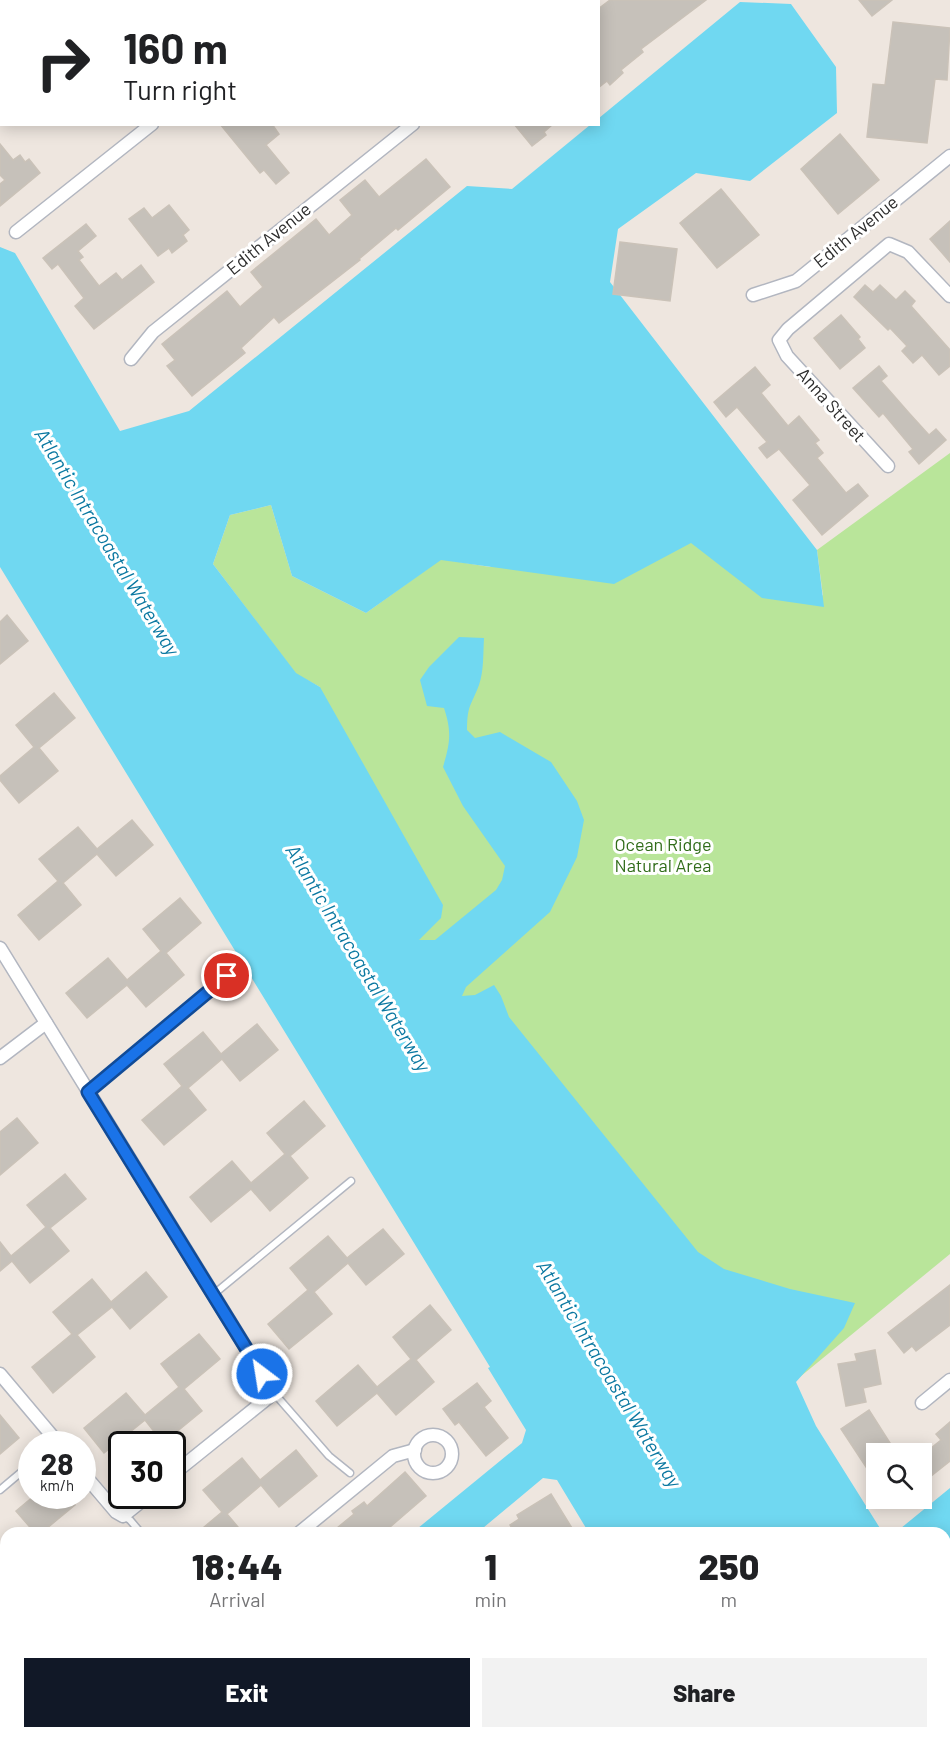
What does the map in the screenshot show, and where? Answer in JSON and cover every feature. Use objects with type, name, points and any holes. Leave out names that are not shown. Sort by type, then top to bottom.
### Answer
[{"type":"street","points":[[16,232],[149,126]]},
{"type":"street","name":"Edith Avenue","points":[[131,359],[153,332],[410,126]]},
{"type":"street","name":"Edith Avenue","points":[[753,295],[796,281],[950,156]]},
{"type":"street","name":"Anna Street","points":[[888,466],[786,356],[779,340],[788,329],[889,244],[908,252],[950,296]]},
{"type":"street","points":[[0,948],[274,1393],[186,1464]]},
{"type":"street","points":[[0,1058],[46,1023]]},
{"type":"street","points":[[0,1374],[46,1431]]},
{"type":"street","points":[[922,1403],[950,1380]]},
{"type":"street","points":[[306,1527],[393,1456],[415,1450]]},
{"type":"street","points":[[96,1488],[116,1512],[123,1516],[132,1509]]},
{"type":"lane","points":[[88,1092],[227,976]]},
{"type":"lane","points":[[213,1294],[351,1181]]},
{"type":"lane","points":[[274,1393],[329,1456],[350,1473]]},
{"type":"lane","points":[[0,1490],[18,1475]]},
{"type":"lane","points":[[123,1516],[136,1527]]},
{"type":"green space","name":"Ocean Ridge Natural Area","points":[[674,416],[823,596],[817,550],[950,453],[950,1254],[713,1448],[256,759],[320,687],[296,674],[213,564],[230,515],[271,505],[292,576],[366,613],[441,559],[490,567]]},
{"type":"water","name":"Atlantic Intracoastal Waterway","points":[[740,2],[791,4],[836,67],[837,113],[750,181],[696,173],[618,229],[610,282],[817,550],[824,607],[762,598],[691,543],[614,584],[441,560],[366,613],[292,576],[271,505],[230,515],[213,564],[296,673],[320,687],[443,905],[441,918],[419,940],[435,940],[496,890],[502,880],[505,866],[463,806],[443,767],[449,738],[447,716],[444,708],[427,706],[420,680],[429,667],[459,637],[484,638],[482,674],[469,710],[467,730],[475,738],[500,732],[551,762],[577,801],[584,820],[577,857],[550,912],[466,987],[462,996],[475,995],[494,985],[509,1017],[698,1252],[724,1269],[790,1289],[855,1303],[844,1328],[796,1382],[816,1426],[879,1527],[585,1527],[557,1480],[543,1478],[484,1527],[419,1527],[522,1443],[526,1430],[488,1368],[490,1367],[0,567],[0,247],[15,253],[120,431],[189,411],[467,186],[512,189],[589,126],[600,126],[600,117]]},
{"type":"water","points":[[950,1488],[950,1527],[902,1527],[924,1509],[932,1509],[932,1503]]},
{"type":"building","points":[[610,0],[706,0],[641,49],[643,52],[621,70],[623,73],[610,85],[607,81],[600,86],[600,8]]},
{"type":"building","points":[[859,0],[892,0],[872,16]]},
{"type":"building","points":[[893,22],[950,28],[947,80],[935,79],[927,143],[867,137],[873,84],[885,85]]},
{"type":"building","points":[[222,126],[273,126],[279,134],[266,145],[289,173],[276,184],[264,170],[260,173]]},
{"type":"building","points":[[516,126],[551,126],[544,132],[546,135],[532,146]]},
{"type":"building","points":[[840,134],[879,180],[838,214],[801,169]]},
{"type":"building","points":[[0,144],[13,160],[20,155],[25,162],[29,159],[40,173],[0,206],[0,184],[5,180],[0,175]]},
{"type":"building","points":[[426,159],[450,187],[279,323],[274,317],[241,348],[245,353],[192,396],[167,366],[175,360],[162,344],[227,291],[240,307],[263,287],[251,272],[316,219],[329,235],[352,215],[340,200],[365,180],[379,197]]},
{"type":"building","points":[[721,189],[759,235],[717,268],[680,223]]},
{"type":"building","points":[[169,205],[189,230],[183,235],[187,241],[172,253],[169,248],[158,256],[129,219],[144,208],[152,218]]},
{"type":"building","points":[[950,221],[950,262],[930,239]]},
{"type":"building","points":[[86,224],[96,236],[78,251],[83,257],[79,260],[99,286],[116,273],[122,280],[141,265],[154,282],[94,329],[75,306],[84,298],[58,264],[52,269],[43,258]]},
{"type":"building","points":[[620,242],[677,249],[670,301],[613,294]]},
{"type":"building","points":[[865,285],[873,292],[880,285],[896,300],[905,291],[915,301],[911,306],[950,350],[950,366],[939,375],[922,355],[913,363],[902,351],[907,346],[854,297]]},
{"type":"building","points":[[841,315],[860,337],[858,339],[865,348],[840,369],[814,338]]},
{"type":"building","points":[[879,366],[887,376],[881,381],[909,413],[929,435],[936,429],[946,440],[919,464],[909,452],[913,449],[883,413],[879,417],[853,388]]},
{"type":"building","points":[[755,367],[770,385],[761,393],[788,426],[799,416],[819,440],[815,443],[823,453],[817,458],[846,493],[858,484],[868,496],[822,535],[793,500],[810,485],[779,449],[767,458],[759,448],[767,442],[737,407],[726,417],[714,402]]},
{"type":"building","points":[[7,615],[28,641],[0,664],[0,622]]},
{"type":"building","points":[[54,693],[75,718],[39,748],[58,771],[19,803],[0,780],[0,776],[34,747],[16,725]]},
{"type":"building","points":[[132,820],[153,845],[116,876],[97,854],[63,883],[81,905],[39,940],[18,915],[58,881],[39,859],[78,827],[97,849]]},
{"type":"building","points":[[180,898],[201,923],[166,953],[184,975],[146,1007],[127,985],[87,1018],[66,993],[108,958],[127,980],[161,951],[143,929]]},
{"type":"building","points":[[257,1024],[278,1050],[240,1081],[222,1059],[188,1088],[206,1110],[164,1145],[142,1120],[182,1086],[164,1064],[203,1032],[221,1054]]},
{"type":"building","points":[[304,1101],[325,1126],[290,1156],[308,1178],[270,1211],[251,1189],[211,1222],[190,1197],[232,1161],[251,1183],[285,1154],[267,1133]]},
{"type":"building","points":[[17,1118],[38,1143],[0,1175],[0,1132]]},
{"type":"building","points":[[65,1174],[86,1199],[50,1228],[69,1251],[30,1283],[12,1261],[0,1271],[0,1242],[11,1256],[46,1227],[27,1205]]},
{"type":"building","points":[[383,1229],[404,1254],[366,1285],[348,1263],[314,1292],[332,1314],[289,1349],[268,1324],[308,1290],[290,1268],[328,1236],[347,1258]]},
{"type":"building","points":[[146,1272],[167,1297],[130,1329],[112,1307],[77,1335],[95,1357],[53,1393],[32,1367],[72,1334],[53,1312],[92,1279],[111,1302]]},
{"type":"building","points":[[950,1285],[950,1325],[916,1351],[912,1346],[904,1353],[888,1333]]},
{"type":"building","points":[[430,1305],[451,1330],[416,1360],[434,1382],[396,1415],[377,1393],[337,1426],[316,1401],[358,1365],[377,1387],[411,1359],[393,1337]]},
{"type":"building","points":[[199,1334],[220,1359],[184,1389],[202,1411],[178,1431],[154,1431],[145,1420],[131,1431],[108,1431],[108,1450],[104,1453],[96,1443],[96,1431],[86,1431],[84,1428],[126,1393],[145,1415],[179,1387],[161,1364]]},
{"type":"building","points":[[875,1350],[881,1384],[863,1388],[866,1402],[846,1406],[838,1364],[857,1361],[855,1354]]},
{"type":"building","points":[[477,1383],[491,1401],[484,1407],[508,1438],[486,1456],[459,1422],[455,1425],[443,1409]]},
{"type":"building","points":[[869,1410],[890,1443],[866,1443],[866,1467],[841,1429]]},
{"type":"building","points":[[0,1415],[18,1439],[0,1454]]},
{"type":"building","points":[[950,1422],[950,1461],[932,1475],[932,1447],[941,1440],[936,1434]]},
{"type":"building","points":[[296,1450],[317,1476],[279,1507],[261,1485],[227,1514],[238,1527],[204,1527],[222,1512],[203,1490],[242,1458],[260,1480]]},
{"type":"building","points":[[405,1472],[426,1496],[390,1527],[338,1527],[354,1514],[352,1511],[364,1502],[367,1506]]},
{"type":"building","points":[[551,1494],[571,1527],[511,1527],[510,1525],[519,1519],[517,1515]]},
{"type":"building","points":[[18,1509],[70,1509],[48,1527],[30,1527],[16,1511]]},
{"type":"route","points":[[227,976],[88,1092],[262,1374]]}]
